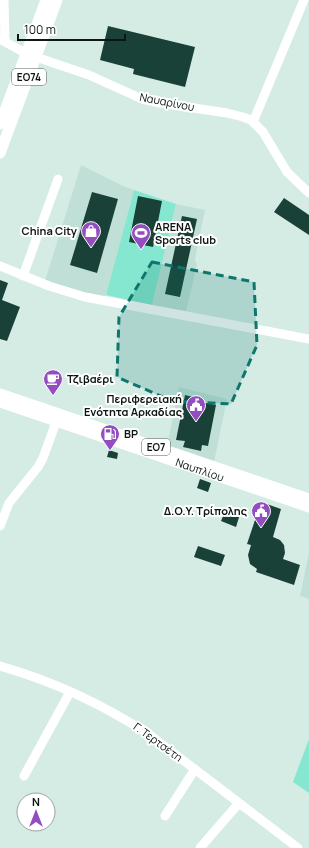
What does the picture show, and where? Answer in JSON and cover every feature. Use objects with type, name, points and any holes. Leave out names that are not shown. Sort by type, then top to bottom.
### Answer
[{"type":"main road","name":"ΕΟ74","points":[[31,56],[46,0]]},
{"type":"main road","name":"ΕΟ74","points":[[0,153],[4,118],[57,0]]},
{"type":"main road","name":"Ναυπλίου","points":[[1,402],[309,507]]},
{"type":"main road","name":"Ναυπλίου","points":[[1,402],[309,499]]},
{"type":"street","points":[[3,40],[4,0]]},
{"type":"street","points":[[253,122],[304,0]]},
{"type":"street","name":"Ναυαρίνου","points":[[3,40],[31,56],[84,74],[134,96],[150,101],[244,117],[253,122],[263,132],[287,172],[309,193]]},
{"type":"street","points":[[23,276],[58,179]]},
{"type":"street","points":[[0,266],[62,290],[98,300],[309,339]]},
{"type":"street","points":[[0,526],[9,503],[38,467],[43,458],[56,422]]},
{"type":"street","name":"Γ. Τερτσέτη","points":[[0,666],[23,673],[98,704],[130,722],[150,735],[298,848]]},
{"type":"street","points":[[24,776],[70,692]]},
{"type":"street","points":[[165,816],[195,769]]},
{"type":"street","points":[[200,848],[239,803]]},
{"type":"highlighted area","points":[[152,262],[254,282],[257,345],[231,404],[172,401],[117,377],[119,317]]},
{"type":"shaded area","points":[[81,165],[134,190],[106,295],[103,297],[76,292],[45,281]]},
{"type":"shaded area","points":[[176,204],[205,210],[195,259],[197,265],[186,311],[152,305]]},
{"type":"shaded area","points":[[179,387],[227,399],[214,462],[167,446]]},
{"type":"shaded area","points":[[309,552],[309,599],[300,596]]},
{"type":"green space","name":"ARENA Sports club","points":[[134,190],[176,204],[152,305],[106,295]]},
{"type":"green space","points":[[309,739],[309,793],[293,782]]},
{"type":"building","points":[[108,26],[195,47],[185,87],[133,74],[134,69],[100,60]]},
{"type":"building","points":[[92,192],[118,199],[97,273],[70,265]]},
{"type":"building","points":[[138,196],[162,201],[153,247],[129,242]]},
{"type":"building","points":[[284,198],[309,215],[309,235],[274,212]]},
{"type":"building","points":[[182,216],[197,219],[180,297],[165,294]]},
{"type":"building","points":[[0,280],[8,283],[2,300],[20,307],[7,341],[0,339]]},
{"type":"building","name":"Περιφερειακή Ενότητα Αρκαδίας","points":[[185,395],[201,399],[201,402],[216,405],[208,446],[202,445],[201,451],[183,447],[185,441],[176,440]]},
{"type":"building","points":[[109,450],[118,453],[117,459],[107,457]]},
{"type":"building","points":[[200,479],[211,483],[208,492],[197,488]]},
{"type":"building","points":[[261,502],[281,509],[273,537],[280,540],[284,545],[285,553],[283,559],[300,565],[294,585],[256,572],[257,569],[250,564],[248,555],[251,545],[247,544]]},
{"type":"building","points":[[226,509],[240,514],[236,527],[221,521]]},
{"type":"building","points":[[198,546],[225,555],[221,566],[194,557]]},
{"type":"place","name":"China City","points":[[91,248]]},
{"type":"place","name":"ARENA Sports club","points":[[141,250]]},
{"type":"place","name":"Τζιβαέρι","points":[[53,396]]},
{"type":"place","name":"Περιφερειακή Ενότητα Αρκαδίας","points":[[196,422]]},
{"type":"place","name":"BP","points":[[110,451]]},
{"type":"place","name":"Δ.Ο.Υ. Τρίπολης","points":[[261,528]]}]
